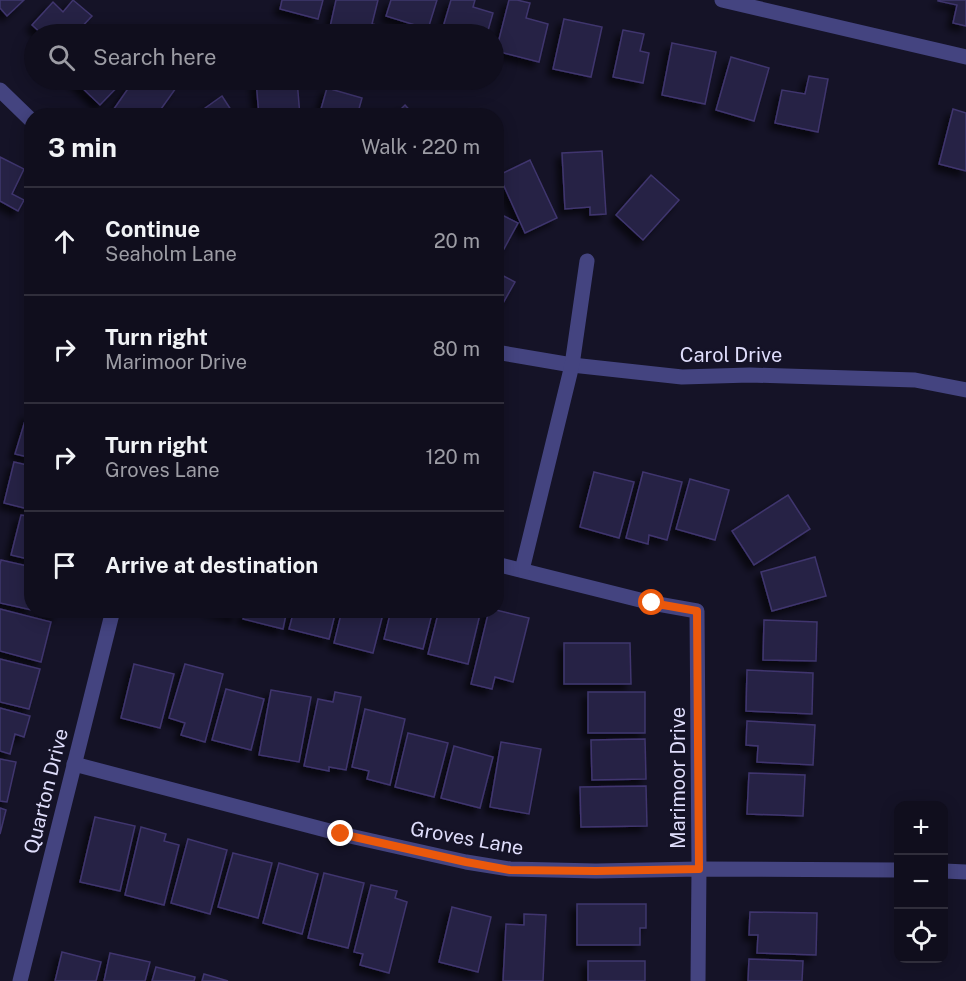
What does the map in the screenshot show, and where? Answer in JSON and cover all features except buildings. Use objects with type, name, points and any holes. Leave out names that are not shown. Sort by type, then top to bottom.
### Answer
[{"type":"street","points":[[722,0],[966,57]]},
{"type":"street","points":[[0,90],[24,113]]},
{"type":"street","points":[[504,566],[522,570],[572,365],[587,261]]},
{"type":"street","name":"Carol Drive","points":[[504,353],[572,365],[682,377],[750,375],[915,380],[966,390]]},
{"type":"street","name":"Marimoor Drive","points":[[522,570],[652,603],[697,611],[698,981]]},
{"type":"street","name":"Quarton Drive","points":[[20,981],[111,618]]},
{"type":"street","name":"Groves Lane","points":[[74,764],[341,834],[510,870],[894,870]]},
{"type":"street","points":[[948,871],[966,872]]},
{"type":"route","points":[[341,834],[510,870],[699,869],[697,611],[652,603]]}]
